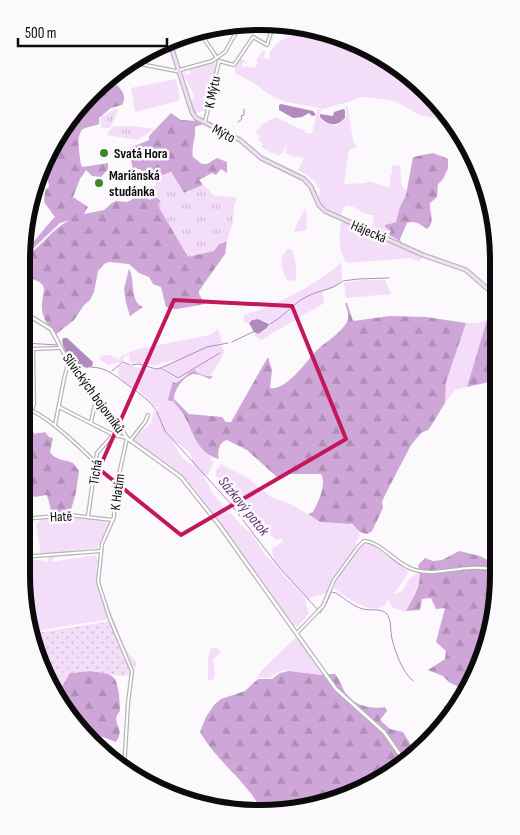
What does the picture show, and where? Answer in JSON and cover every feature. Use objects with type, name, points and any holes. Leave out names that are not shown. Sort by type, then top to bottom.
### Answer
[{"type":"main road","points":[[172,48],[179,71]]},
{"type":"main road","name":"Mýto","points":[[179,71],[192,112],[196,118],[240,140],[251,151]]},
{"type":"main road","name":"Hájecká","points":[[251,151],[261,158],[304,179],[311,187],[319,205],[325,211],[423,255],[466,270],[490,291]]},
{"type":"street","points":[[203,37],[219,61],[232,65],[236,63],[252,38],[267,45],[272,30]]},
{"type":"street","points":[[140,64],[179,71],[212,61],[225,52],[239,31]]},
{"type":"street","name":"K Mýtu","points":[[205,123],[219,61]]},
{"type":"street","name":"Slivických bojovníků","points":[[30,316],[49,327],[69,363],[97,395],[128,440],[181,477],[220,526],[336,689],[384,732],[402,756]]},
{"type":"street","points":[[61,347],[33,349],[34,404],[32,410],[55,425],[96,463]]},
{"type":"street","points":[[55,425],[69,363]]},
{"type":"street","points":[[91,423],[97,395]]},
{"type":"street","points":[[59,407],[128,440],[147,419],[148,415]]},
{"type":"street","points":[[147,419],[151,420]]},
{"type":"street","name":"Tichá","points":[[88,516],[98,453],[114,434]]},
{"type":"street","name":"K Hatím","points":[[88,516],[113,520],[115,493],[128,440]]},
{"type":"street","points":[[92,459],[98,453]]},
{"type":"street","name":"Hatě","points":[[34,518],[69,515],[88,516]]},
{"type":"street","points":[[113,520],[103,539],[98,578],[99,589],[132,671],[127,708],[124,760]]},
{"type":"street","points":[[296,633],[323,606],[334,580],[364,541],[372,542],[404,566],[415,571],[425,572],[475,567],[490,569]]},
{"type":"street","points":[[30,557],[101,551]]},
{"type":"highlighted area","points":[[174,300],[292,306],[346,439],[181,535],[99,469]]},
{"type":"green space","points":[[297,33],[305,34],[334,42],[375,61],[423,97],[448,128],[435,118],[420,115],[394,101],[367,97],[357,98],[324,109],[286,102],[270,95],[254,83],[235,73],[235,68],[240,58],[249,63],[243,62],[242,66],[255,68],[258,63],[256,61],[262,51],[266,52],[263,58],[270,60],[269,55],[276,44]]},
{"type":"green space","points":[[214,62],[217,64],[208,109],[194,114],[190,102],[194,96],[183,73],[185,72],[186,75],[190,74],[189,70]]},
{"type":"green space","points":[[176,79],[180,98],[178,101],[135,112],[131,88]]},
{"type":"green space","points":[[116,84],[122,91],[124,96],[122,105],[111,108],[99,118],[99,124],[83,129],[79,136],[79,151],[83,167],[108,163],[108,169],[101,177],[92,176],[86,170],[80,179],[73,197],[88,207],[84,214],[104,210],[116,201],[127,202],[146,192],[149,200],[156,197],[219,244],[227,241],[225,254],[199,291],[205,304],[177,309],[166,307],[161,287],[153,284],[149,277],[139,273],[129,264],[109,262],[104,264],[98,271],[94,292],[90,300],[84,305],[74,320],[55,335],[43,314],[43,286],[30,278],[30,254],[57,228],[70,220],[60,223],[30,251],[30,245],[55,217],[44,202],[45,190],[49,187],[48,172],[54,158],[69,132],[87,108],[108,87]]},
{"type":"green space","points":[[346,106],[348,108],[353,141],[357,147],[349,150],[344,184],[366,183],[368,181],[391,188],[390,176],[393,171],[392,165],[400,166],[402,187],[407,190],[400,207],[397,222],[390,223],[385,227],[391,231],[389,235],[375,230],[375,223],[372,229],[374,215],[365,213],[350,205],[344,207],[341,215],[324,207],[318,196],[321,192],[317,184],[309,176],[298,170],[304,158],[297,156],[295,158],[285,153],[288,140],[283,152],[279,156],[261,147],[263,144],[258,140],[261,136],[255,133],[263,124],[275,117],[305,131],[305,133],[312,133],[318,109],[322,109],[319,115],[323,122],[336,126],[346,119],[346,109],[344,108]]},
{"type":"green space","points":[[114,109],[118,110],[110,128],[101,128],[100,120],[102,117]]},
{"type":"green space","points":[[171,113],[181,120],[197,121],[203,124],[195,127],[193,157],[202,164],[207,164],[217,158],[227,162],[227,173],[221,169],[216,175],[212,173],[199,180],[203,185],[184,193],[171,172],[155,178],[143,174],[140,169],[133,169],[130,156],[139,156],[139,153],[130,153],[130,148],[149,140],[149,136]]},
{"type":"green space","points":[[113,126],[135,126],[155,129],[138,140],[107,135]]},
{"type":"green space","points":[[433,153],[448,159],[448,168],[443,179],[438,184],[437,197],[430,203],[432,217],[430,226],[427,229],[416,223],[407,223],[400,239],[401,242],[389,235],[391,231],[385,225],[396,222],[406,195],[413,157]]},
{"type":"green space","points":[[171,172],[184,193],[204,185],[214,196],[237,197],[233,222],[227,241],[219,244],[214,251],[188,257],[158,206],[161,200],[156,197],[149,200],[146,192],[156,184],[155,178]]},
{"type":"green space","points":[[306,207],[307,230],[296,232],[294,230]]},
{"type":"green space","points":[[343,222],[422,257],[419,261],[411,258],[347,263],[342,254],[340,244],[341,223]]},
{"type":"green space","points":[[288,249],[292,249],[294,257],[295,281],[287,280],[282,268],[283,256]]},
{"type":"green space","points":[[341,262],[342,281],[332,289],[319,292],[323,292],[324,303],[261,340],[253,335],[265,331],[272,323],[253,319],[245,323],[243,315],[295,294],[322,278]]},
{"type":"green space","points":[[129,269],[134,296],[143,307],[130,316],[124,289]]},
{"type":"green space","points":[[360,280],[385,280],[391,294],[346,298],[344,283]]},
{"type":"green space","points":[[345,303],[347,303],[353,321],[390,316],[426,317],[466,323],[446,382],[445,403],[428,430],[421,433],[411,445],[386,493],[382,502],[383,508],[372,531],[367,534],[360,532],[352,524],[320,522],[308,514],[313,512],[321,493],[323,478],[321,474],[287,474],[278,478],[247,450],[227,440],[219,448],[219,459],[212,456],[201,447],[182,412],[173,401],[168,399],[173,382],[177,382],[192,371],[195,370],[204,376],[213,376],[210,379],[196,374],[187,377],[178,387],[174,399],[189,414],[222,417],[226,422],[231,422],[268,357],[272,370],[270,388],[276,388],[290,380],[318,349],[344,327],[348,318]]},
{"type":"green space","points":[[490,316],[490,382],[467,387],[487,320]]},
{"type":"green space","points":[[487,320],[467,387],[455,390],[445,403],[446,382],[466,323],[477,323]]},
{"type":"green space","points":[[218,329],[222,343],[217,344],[221,345],[225,352],[211,375],[207,377],[190,373],[177,378],[164,368],[164,366],[180,359],[160,363],[159,365],[140,364],[130,362],[129,355],[124,357],[122,362],[108,365],[99,359],[107,355],[119,360],[122,356],[138,349],[210,335]]},
{"type":"green space","points":[[125,364],[145,370],[161,369],[179,380],[175,383],[173,382],[173,401],[199,445],[212,458],[210,461],[214,462],[208,475],[201,477],[197,480],[203,477],[205,479],[227,512],[232,514],[253,535],[264,553],[305,599],[309,614],[298,626],[294,626],[284,613],[222,525],[193,487],[188,484],[189,480],[186,481],[171,466],[132,440],[151,423],[153,413],[159,407],[155,407],[140,392],[128,385],[118,375],[119,366]],"holes":[[[171,438],[188,451],[195,466],[183,458]]]},
{"type":"green space","points":[[30,423],[34,434],[45,432],[49,437],[53,438],[50,452],[52,455],[73,463],[79,471],[70,514],[52,514],[47,495],[34,497],[30,491]]},
{"type":"green space","points":[[221,464],[248,478],[271,497],[291,504],[320,522],[348,523],[358,529],[360,536],[356,542],[356,547],[334,577],[326,593],[308,599],[274,561],[273,548],[282,542],[282,539],[276,540],[245,511],[216,476],[215,472]]},
{"type":"green space","points":[[57,517],[82,518],[108,522],[109,525],[97,548],[69,551],[73,556],[57,556],[50,562],[96,555],[98,562],[94,575],[100,562],[102,562],[100,584],[102,590],[125,648],[137,666],[128,664],[107,618],[105,620],[37,632],[30,590],[30,560],[48,562],[47,555],[41,555],[36,524],[42,519]]},
{"type":"green space","points":[[365,543],[371,544],[408,571],[394,594],[401,592],[410,578],[418,573],[421,574],[420,581],[405,612],[392,607],[389,601],[391,597],[383,606],[371,608],[357,604],[334,589],[341,572]]},
{"type":"green space","points":[[459,551],[480,556],[490,561],[490,590],[486,620],[478,649],[460,688],[449,682],[443,676],[428,670],[445,659],[446,651],[436,642],[445,608],[436,609],[431,598],[422,599],[420,610],[406,611],[419,583],[420,571],[418,565],[425,558],[433,561],[442,560]]},
{"type":"green space","points":[[110,619],[130,663],[133,675],[121,676],[90,671],[52,672],[37,633],[105,622]]},
{"type":"green space","points":[[296,637],[323,673],[322,675],[283,670],[269,678],[259,678],[258,676],[261,671]]},
{"type":"green space","points":[[213,648],[219,649],[221,653],[213,659],[215,676],[213,680],[208,680],[208,660],[210,650]]},
{"type":"green space","points":[[90,671],[103,673],[114,678],[116,681],[120,711],[116,719],[120,733],[116,742],[90,730],[69,703],[61,689],[70,673]]},
{"type":"green space","points":[[289,671],[321,675],[335,674],[345,692],[357,703],[373,708],[385,707],[387,711],[380,720],[390,729],[403,732],[412,748],[375,774],[334,793],[305,801],[259,805],[200,732],[206,717],[214,705],[221,699],[245,691],[258,679],[272,679],[280,673]]},
{"type":"green space","points":[[52,672],[70,673],[61,689]]},
{"type":"shaded area","points":[[279,105],[313,111],[316,115],[312,116],[309,113],[302,117],[293,118],[279,110]]},
{"type":"shaded area","points":[[345,110],[345,118],[339,123],[329,124],[320,117],[320,114],[333,116],[334,112]]},
{"type":"shaded area","points":[[258,319],[269,324],[267,328],[258,334],[254,332],[249,323],[252,320]]},
{"type":"shaded area","points":[[63,338],[67,338],[93,362],[92,366],[87,368],[70,358],[63,346]]},
{"type":"waterway","points":[[238,122],[242,119],[241,116],[244,115],[244,109]]},
{"type":"waterway","points":[[343,281],[389,278]]},
{"type":"waterway","points":[[268,325],[301,300],[342,282]]},
{"type":"waterway","points":[[232,342],[255,331]]},
{"type":"waterway","name":"Sázkový potok","points":[[30,343],[58,345]]},
{"type":"waterway","points":[[132,365],[139,364],[156,369],[161,368],[207,347],[228,343]]},
{"type":"waterway","points":[[161,368],[178,378],[220,353]]},
{"type":"waterway","points":[[112,371],[123,362],[130,365]]},
{"type":"waterway","name":"Sázkový potok","points":[[90,367],[97,367],[112,374],[145,398],[156,410]]},
{"type":"waterway","name":"Sázkový potok","points":[[157,412],[165,431],[230,503],[278,566],[318,610]]},
{"type":"waterway","name":"Sázkový potok","points":[[320,613],[331,592],[336,593],[360,608],[386,613],[391,625],[392,639],[398,656],[413,681]]},
{"type":"place","name":"Svatá Hora","points":[[104,153]]},
{"type":"place","name":"Mariánská studánka","points":[[99,183]]}]
